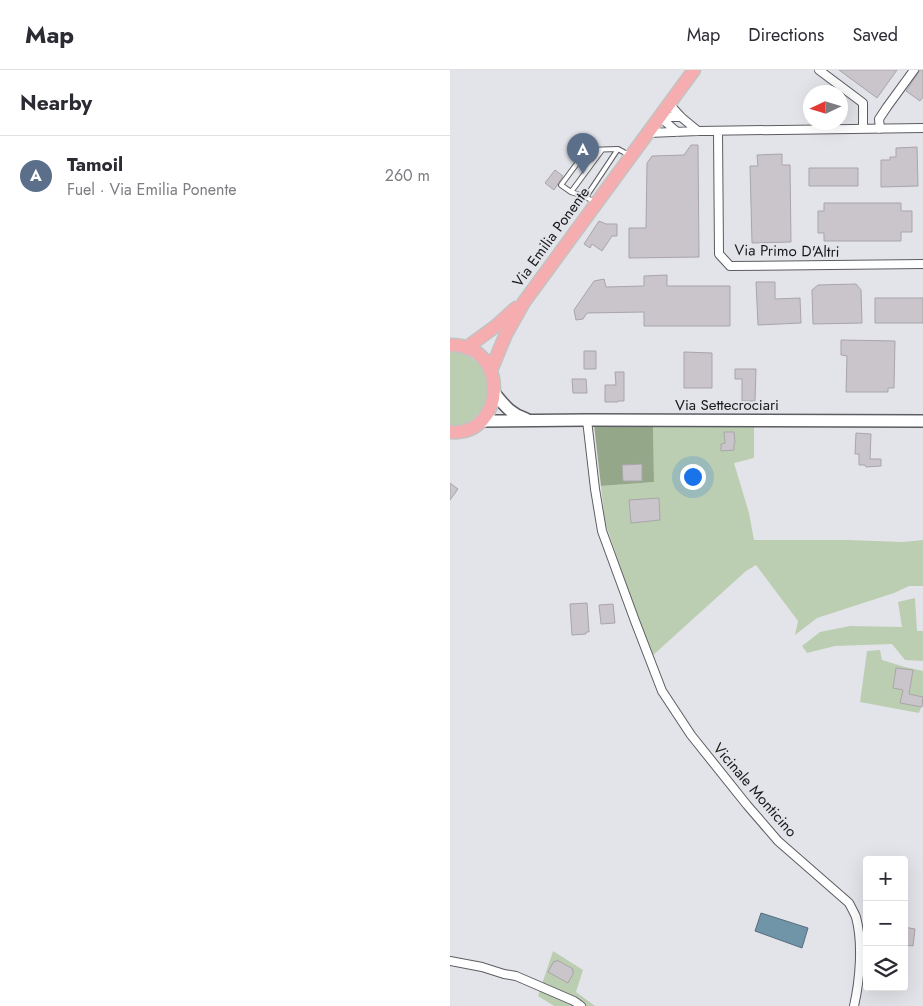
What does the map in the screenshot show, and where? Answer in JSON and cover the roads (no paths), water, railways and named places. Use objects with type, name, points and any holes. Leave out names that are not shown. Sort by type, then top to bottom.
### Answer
[{"type":"main road","name":"Via Emilia Ponente","points":[[491,370],[506,334],[524,302],[591,200],[631,156],[694,70]]},
{"type":"main road","name":"Via Emilia Ponente","points":[[466,348],[524,302]]},
{"type":"main road","points":[[450,345],[466,348],[476,353],[485,361],[491,370],[495,394],[490,408],[482,421],[464,431],[451,433]]},
{"type":"main road","name":"Via Settecrociari","points":[[495,394],[509,411],[530,420]]},
{"type":"main road","name":"Via Settecrociari","points":[[482,421],[923,421]]},
{"type":"street","points":[[820,70],[862,103],[863,129]]},
{"type":"street","points":[[880,129],[879,119],[914,70]]},
{"type":"street","points":[[669,104],[681,118],[698,131]]},
{"type":"street","points":[[660,117],[681,118]]},
{"type":"street","points":[[660,117],[677,132]]},
{"type":"street","points":[[648,133],[923,128]]},
{"type":"street","name":"Via Primo D'Altri","points":[[718,131],[719,254],[730,266],[923,264]]},
{"type":"street","name":"Vicinale Monticino","points":[[587,420],[602,531],[662,691],[691,735],[778,841],[849,903],[856,916],[859,939],[859,968],[854,1006]]},
{"type":"street","points":[[450,961],[516,976],[574,1000],[582,1006]]},
{"type":"lane","points":[[618,149],[591,200],[571,192],[561,184],[587,150],[618,149],[631,156]]},
{"type":"lane","points":[[571,192],[602,150]]},
{"type":"water","points":[[761,913],[808,928],[802,948],[755,931]]},
{"type":"place","name":"Tamoil","points":[[583,174]]}]
